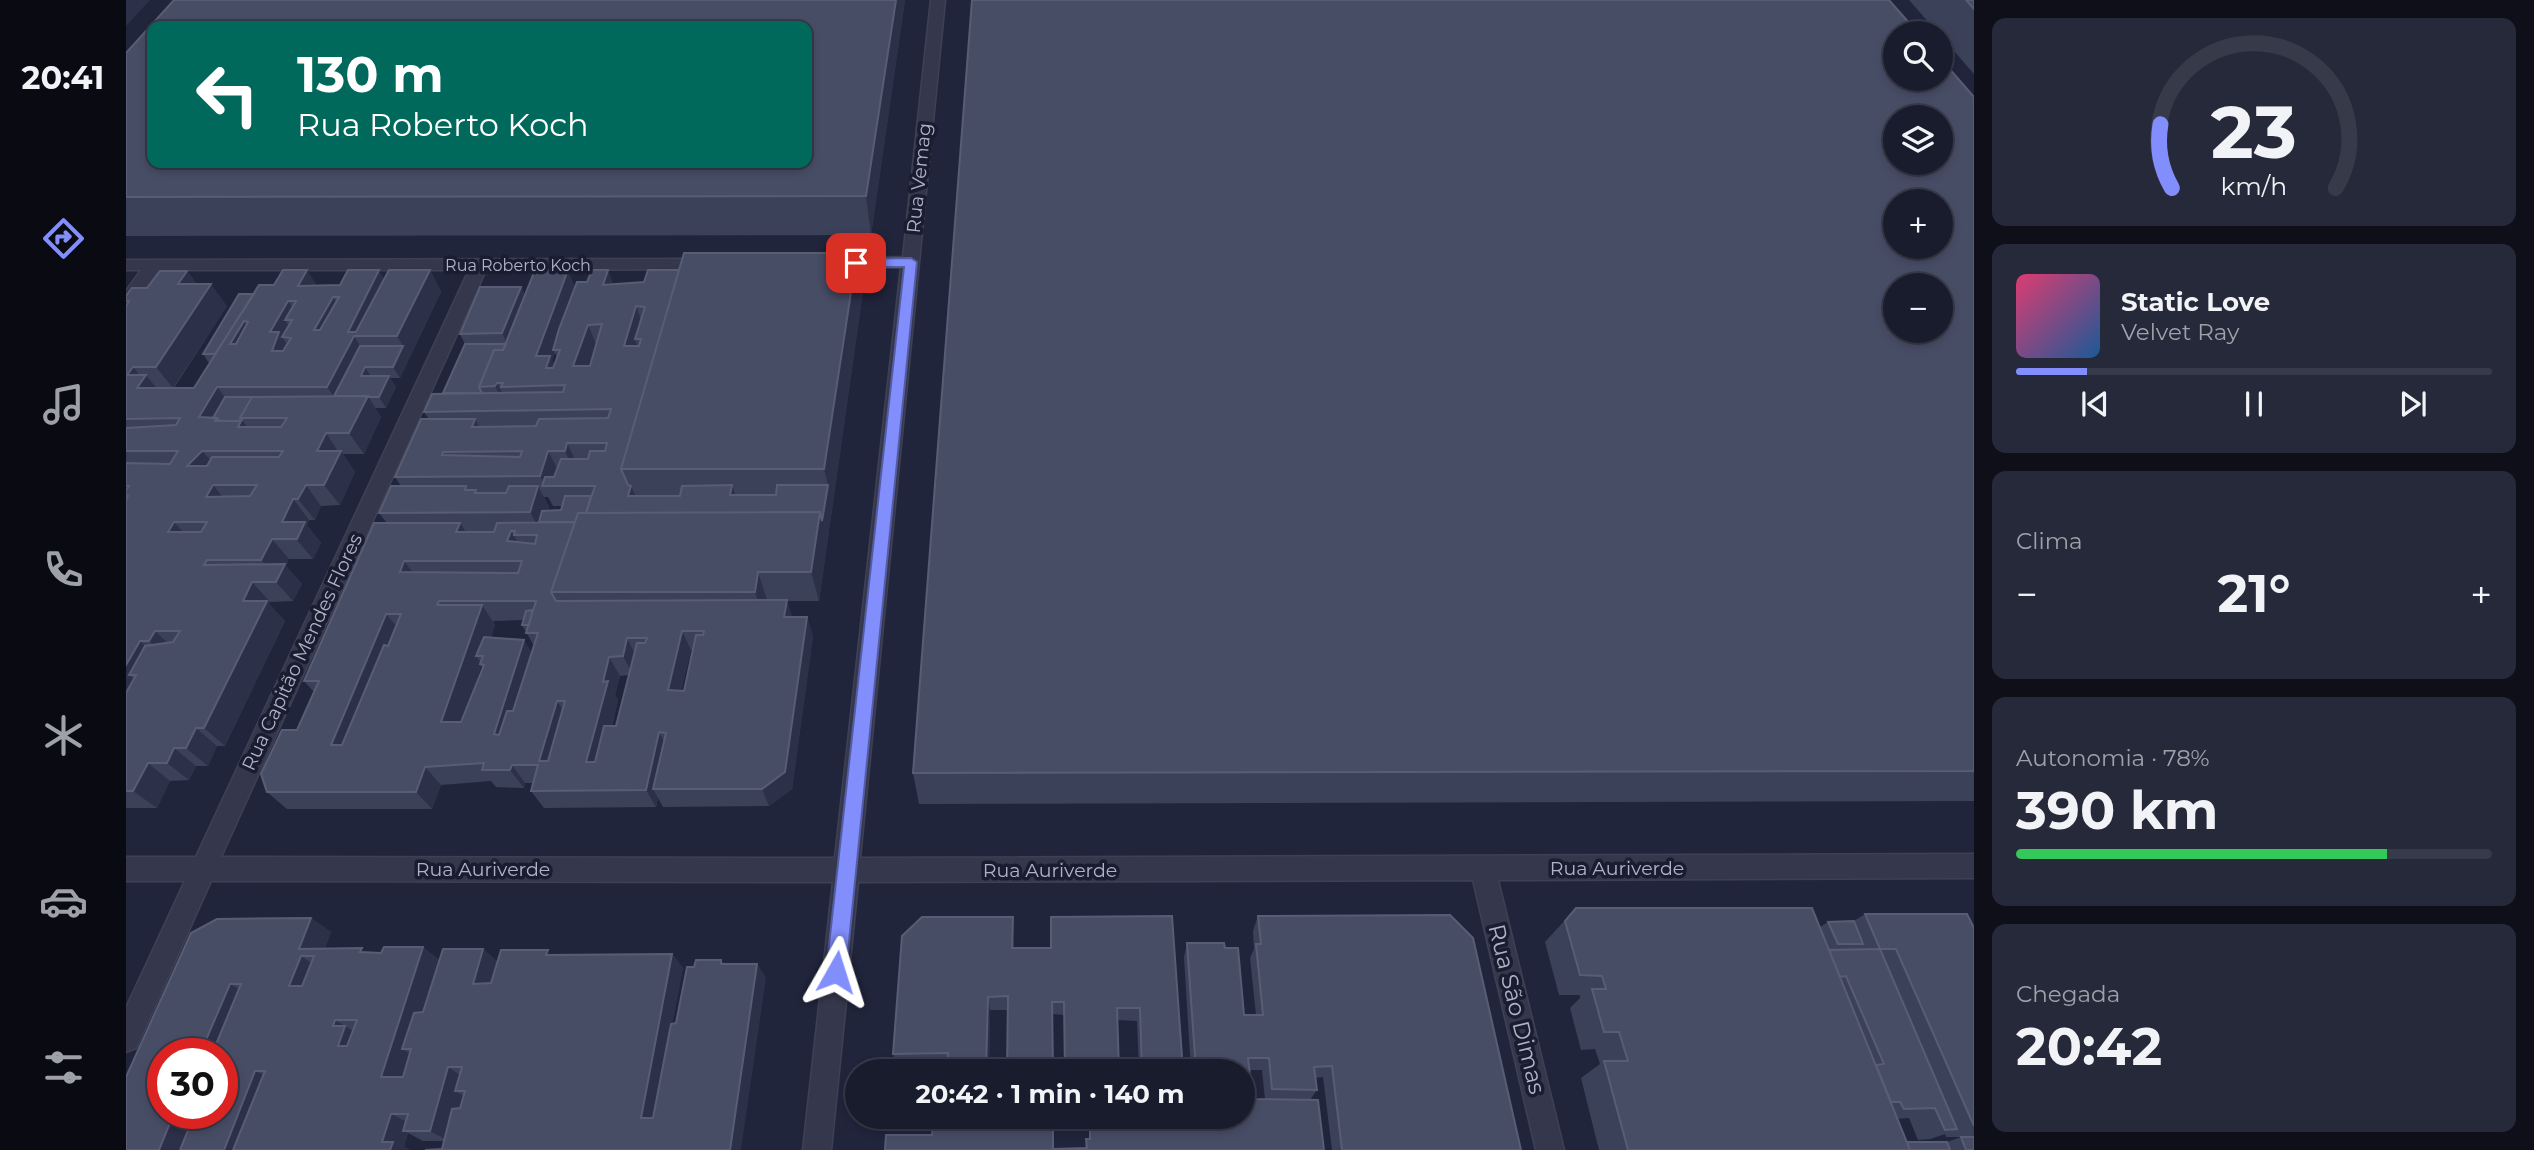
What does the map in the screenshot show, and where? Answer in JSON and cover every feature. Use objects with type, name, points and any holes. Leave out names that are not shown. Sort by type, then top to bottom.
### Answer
[{"type":"street","name":"Rua Vemag","points":[[817,1150],[939,0]]},
{"type":"street","points":[[813,263],[911,262]]},
{"type":"street","name":"Rua Roberto Koch","points":[[126,265],[729,264]]},
{"type":"street","points":[[126,303],[154,265]]},
{"type":"street","name":"Rua Capitão Mendes Flores","points":[[126,1038],[478,266]]},
{"type":"street","name":"Rua Auriverde","points":[[126,869],[1973,868]]},
{"type":"street","name":"Rua São Dimas","points":[[1483,869],[1550,1150]]},
{"type":"building","points":[[174,0],[896,0],[866,196],[126,197],[126,53],[147,30],[147,168],[812,168],[812,21],[155,21]]},
{"type":"building","points":[[972,0],[1889,0],[1907,21],[1883,21],[1883,91],[1953,91],[1953,73],[1974,97],[1974,771],[913,773]]},
{"type":"building","points":[[1966,0],[1974,0],[1974,9]]},
{"type":"building","points":[[684,253],[857,253],[824,469],[621,469]]},
{"type":"building","points":[[283,270],[307,270],[298,286],[340,285],[348,270],[379,270],[348,332],[356,332],[389,270],[430,270],[397,336],[354,336],[327,387],[217,387],[199,417],[217,418],[215,421],[241,421],[238,427],[281,427],[287,418],[240,418],[252,397],[368,396],[349,433],[326,433],[317,451],[341,451],[324,485],[306,485],[298,499],[293,499],[282,522],[305,522],[297,539],[272,539],[261,560],[207,560],[204,565],[285,564],[276,582],[252,582],[243,601],[267,601],[204,728],[196,728],[186,748],[174,748],[167,763],[148,763],[133,791],[126,791],[126,693],[136,675],[129,675],[145,646],[173,642],[180,631],[155,631],[149,641],[140,641],[126,665],[126,490],[129,486],[126,486],[126,463],[170,464],[178,451],[126,451],[126,428],[176,425],[180,418],[126,419],[126,306],[129,301],[126,301],[126,296],[132,288],[147,288],[160,271],[187,271],[178,284],[211,284],[156,367],[133,367],[127,375],[146,375],[137,388],[194,388],[259,285],[274,285]],"holes":[[[333,297],[339,297],[320,330],[314,330]],[[288,301],[296,301],[285,320],[292,320],[282,337],[291,338],[283,351],[272,351],[279,332],[270,332]],[[244,321],[248,322],[236,344],[230,344]],[[202,451],[283,451],[279,457],[212,457],[207,466],[187,466]],[[213,485],[257,485],[250,496],[206,497]],[[174,522],[207,522],[201,532],[168,532]]]},
{"type":"building","points":[[535,270],[568,270],[536,356],[550,356],[546,368],[553,368],[560,350],[553,350],[577,282],[587,282],[592,270],[608,270],[603,285],[644,282],[648,270],[679,270],[621,469],[631,486],[628,496],[680,496],[682,486],[732,485],[730,495],[776,495],[777,485],[828,485],[822,521],[820,512],[586,513],[595,486],[542,486],[545,477],[554,477],[561,459],[588,459],[590,451],[605,451],[607,443],[567,443],[565,451],[548,451],[540,476],[395,477],[421,419],[475,419],[472,427],[536,426],[539,419],[608,418],[611,409],[424,412],[432,394],[563,392],[565,385],[501,387],[503,383],[497,383],[495,386],[479,387],[494,350],[503,350]],"holes":[[[636,306],[645,307],[635,339],[641,339],[639,346],[624,346]],[[602,324],[590,366],[573,366],[588,325]],[[522,451],[520,457],[442,455],[443,452]]]},
{"type":"building","points":[[480,287],[521,287],[502,333],[460,334]]},
{"type":"building","points":[[239,294],[254,294],[215,354],[203,354]]},
{"type":"building","points":[[465,344],[506,344],[503,350],[494,350],[479,387],[482,393],[443,393]]},
{"type":"building","points":[[360,346],[403,346],[393,367],[365,367],[363,371],[361,376],[389,376],[379,397],[334,396]]},
{"type":"building","points":[[225,397],[252,397],[240,418],[241,421],[220,421],[213,418]]},
{"type":"building","points":[[391,486],[466,486],[465,490],[476,490],[475,493],[506,493],[509,486],[538,486],[530,512],[379,513]]},
{"type":"building","points":[[565,496],[591,496],[586,513],[578,513],[575,522],[539,522],[542,511],[561,510]]},
{"type":"building","points":[[820,512],[811,572],[758,572],[755,592],[551,592],[578,513]]},
{"type":"building","points":[[575,522],[551,592],[556,601],[787,600],[784,617],[807,617],[785,772],[762,789],[653,789],[666,733],[659,732],[646,790],[531,791],[538,765],[512,765],[510,770],[482,770],[484,763],[425,767],[416,792],[267,792],[261,774],[282,730],[297,730],[319,681],[304,681],[374,523],[460,523],[456,532],[494,532],[497,523]],"holes":[[[511,531],[515,531],[514,535],[537,535],[535,544],[507,541]],[[404,561],[522,561],[518,573],[400,572]],[[439,601],[536,601],[526,633],[538,633],[513,711],[507,711],[499,735],[494,734],[524,640],[484,637],[476,656],[483,656],[480,664],[484,665],[461,722],[441,722],[482,605],[437,605]],[[386,614],[401,614],[388,646],[384,645],[342,745],[331,745]],[[682,631],[704,631],[703,635],[696,635],[684,691],[668,690]],[[627,638],[647,638],[645,643],[637,643],[616,726],[604,726],[595,762],[586,762],[608,681],[603,682],[609,657],[623,656]],[[557,701],[565,701],[548,761],[539,761]]]},
{"type":"building","points":[[533,610],[529,625],[522,625],[526,611]]},
{"type":"building","points":[[1576,908],[1812,908],[1910,1150],[1628,1150],[1604,1061],[1628,1061],[1619,1032],[1604,1032],[1592,989],[1606,989],[1602,976],[1580,975],[1565,921]]},
{"type":"building","points":[[1865,914],[1967,914],[1974,928],[1974,1126],[1896,949],[1880,949]]},
{"type":"building","points":[[1450,915],[1473,938],[1521,1150],[1342,1150],[1332,1066],[1314,1067],[1317,1090],[1272,1089],[1269,1058],[1195,1059],[1187,943],[1224,943],[1225,948],[1238,948],[1244,1015],[1263,1015],[1256,944],[1261,944],[1258,916]]},
{"type":"building","points":[[1172,916],[1182,1059],[1142,1059],[1140,1008],[1117,1008],[1119,1059],[1065,1059],[1064,1002],[1052,1002],[1053,1059],[1007,1059],[1008,996],[988,997],[986,1059],[948,1059],[948,1053],[893,1054],[902,936],[922,917],[1013,917],[1012,948],[1051,948],[1051,917]]},
{"type":"building","points":[[311,918],[299,949],[362,948],[360,952],[381,953],[384,947],[423,947],[381,1077],[403,1077],[411,1049],[402,1049],[414,1013],[423,1012],[443,949],[483,949],[473,984],[491,983],[501,950],[548,950],[546,955],[672,954],[641,1118],[653,1118],[671,1024],[676,1023],[687,967],[694,967],[696,960],[721,960],[721,964],[757,964],[730,1150],[425,1150],[442,1149],[452,1109],[460,1108],[465,1091],[455,1091],[462,1067],[448,1067],[430,1131],[403,1131],[408,1114],[391,1114],[382,1142],[393,1142],[390,1150],[233,1150],[265,1071],[255,1071],[238,1114],[238,1038],[219,1038],[241,984],[230,984],[207,1038],[147,1038],[147,1129],[168,1129],[159,1150],[126,1150],[126,1077],[191,933],[217,919]],"holes":[[[301,956],[314,956],[302,986],[289,986]],[[335,1020],[357,1020],[347,1046],[338,1046],[345,1026],[333,1026]]]},
{"type":"building","points":[[1854,921],[1863,944],[1838,944],[1828,922]]},
{"type":"building","points":[[1880,949],[1957,1129],[1945,1130],[1935,1108],[1904,1109],[1900,1102],[1891,1102],[1876,1065],[1884,1064],[1846,976],[1840,977],[1829,950]]},
{"type":"building","points":[[1255,1099],[1318,1100],[1324,1150],[885,1150],[886,1135],[932,1135],[932,1129],[1053,1129],[1053,1149],[1087,1148],[1086,1139],[1090,1139],[1090,1129],[1255,1129]]},
{"type":"building","points":[[189,1129],[232,1129],[224,1150],[180,1150]]},
{"type":"building","points":[[1961,1137],[1974,1137],[1974,1150],[1966,1150]]},
{"type":"building","points":[[1907,1142],[1947,1142],[1950,1150],[1910,1150]]},
{"type":"route","points":[[836,972],[911,262],[856,263]]}]
